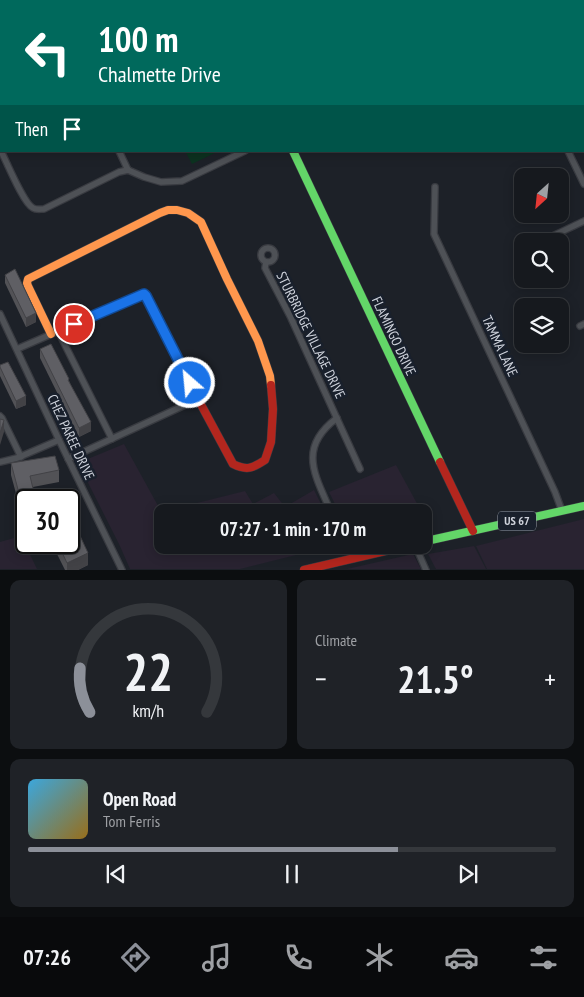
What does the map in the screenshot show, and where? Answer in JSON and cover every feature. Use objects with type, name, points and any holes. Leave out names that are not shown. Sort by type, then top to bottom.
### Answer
[{"type":"street","points":[[1,152],[25,201],[33,208],[38,209],[44,209],[119,172],[128,170],[162,182],[182,181],[244,152]]},
{"type":"street","points":[[119,152],[128,170]]},
{"type":"street","name":"FLAMINGO DRIVE","points":[[292,152],[473,531]]},
{"type":"street","points":[[568,152],[584,184]]},
{"type":"street","name":"TAMMA LANE","points":[[435,187],[434,234],[555,492],[562,511]]},
{"type":"street","points":[[17,349],[55,332],[144,294],[233,464],[248,470],[265,460],[271,442],[273,409],[270,376],[258,341],[201,222],[188,213],[168,210],[28,279],[28,286],[55,332],[112,439]]},
{"type":"street","points":[[559,233],[584,221]]},
{"type":"street","name":"STURBRIDGE VILLAGE DRIVE","points":[[266,262],[265,268],[291,318],[360,469]]},
{"type":"street","name":"CHEZ PAREE DRIVE","points":[[0,314],[58,440],[122,570]]},
{"type":"street","points":[[68,460],[198,399]]},
{"type":"street","points":[[0,416],[21,456]]},
{"type":"street","name":"STURBRIDGE VILLAGE DRIVE","points":[[327,504],[315,476],[312,456],[322,432],[327,425],[337,418]]},
{"type":"street","points":[[0,462],[21,456],[58,440]]},
{"type":"street","name":"US 67","points":[[432,540],[584,506]]},
{"type":"street","points":[[351,554],[353,559]]},
{"type":"street","points":[[304,570],[374,554]]},
{"type":"street","points":[[418,554],[426,570]]},
{"type":"shaded area","points":[[124,444],[157,504],[154,504],[154,554],[300,554],[240,569],[130,569],[78,463]]},
{"type":"shaded area","points":[[396,465],[417,504],[335,504],[329,492]]},
{"type":"shaded area","points":[[314,490],[321,504],[290,504]]},
{"type":"shaded area","points":[[245,491],[253,504],[193,504]]},
{"type":"shaded area","points":[[274,493],[283,504],[253,504]]},
{"type":"shaded area","points":[[584,519],[584,569],[487,569],[476,546]]},
{"type":"shaded area","points":[[15,538],[15,554],[30,554],[37,569],[0,569],[0,542]]},
{"type":"shaded area","points":[[474,546],[486,569],[436,569],[428,554]]},
{"type":"shaded area","points":[[413,554],[421,569],[347,569]]},
{"type":"green space","points":[[186,152],[217,152],[192,164]]},
{"type":"building","points":[[15,269],[36,313],[26,318],[5,275]]},
{"type":"building","points":[[51,344],[91,422],[79,428],[40,349]]},
{"type":"building","points":[[8,362],[26,396],[16,401],[0,367],[0,365]]},
{"type":"building","points":[[0,419],[4,420],[0,433]]},
{"type":"building","points":[[55,456],[59,470],[30,476],[33,489],[18,489],[11,463]]},
{"type":"building","points":[[80,536],[88,553],[67,563],[63,554],[80,554]]},
{"type":"traffic: fast","points":[[293,152],[440,462]]},
{"type":"traffic: fast","points":[[432,540],[584,506]]},
{"type":"traffic: slow","points":[[51,334],[28,286],[28,279],[160,213],[168,210],[177,210],[188,213],[201,222],[258,341],[270,376],[271,385]]},
{"type":"traffic: jam","points":[[198,399],[233,464],[250,468],[265,460],[271,442],[273,409],[271,385]]},
{"type":"traffic: jam","points":[[440,462],[473,531]]},
{"type":"traffic: jam","points":[[304,570],[372,554]]},
{"type":"route","points":[[74,324],[144,294],[190,383]]}]
